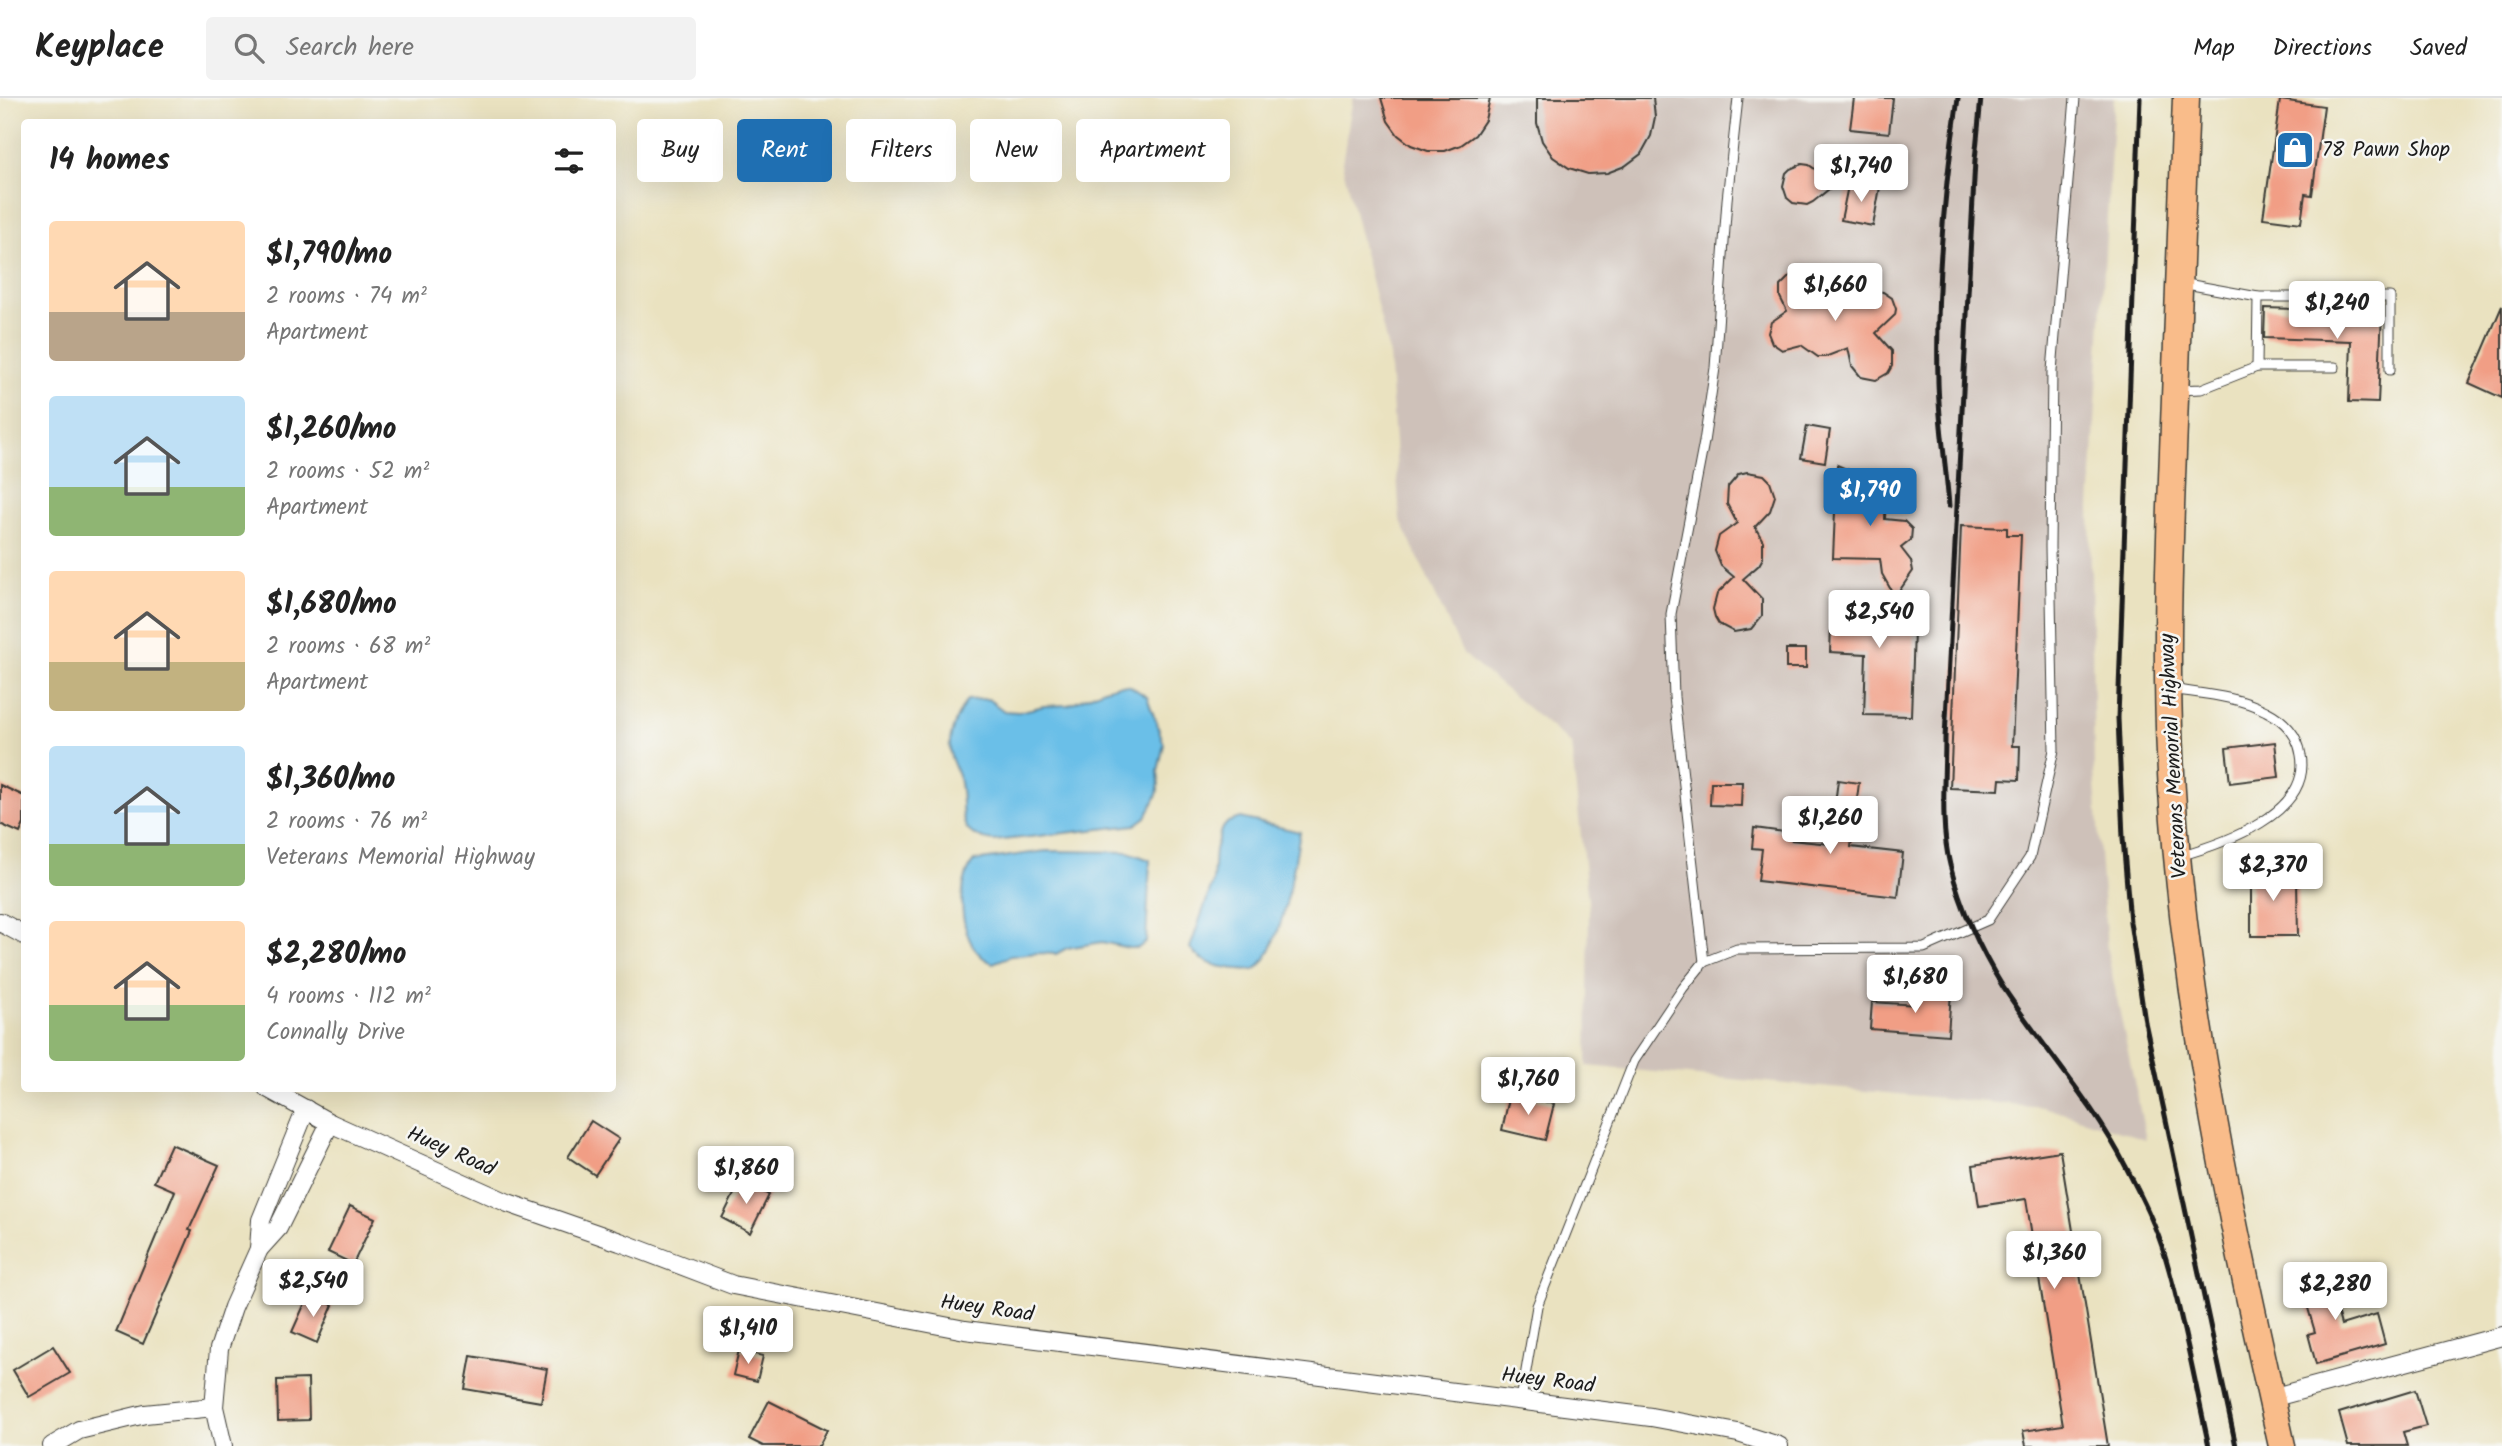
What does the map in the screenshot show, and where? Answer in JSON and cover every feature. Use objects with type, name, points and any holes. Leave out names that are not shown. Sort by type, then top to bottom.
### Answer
[{"type":"main road","name":"Veterans Memorial Highway","points":[[2186,98],[2170,525],[2168,688],[2177,857],[2192,995],[2207,1089],[2282,1446]]},
{"type":"street","points":[[0,922],[21,933]]},
{"type":"street","name":"Huey Road","points":[[274,1092],[330,1124],[508,1203],[733,1285],[965,1330],[1651,1417],[1736,1440],[1779,1446]]},
{"type":"street","points":[[259,1249],[261,1220],[306,1109]]},
{"type":"street","points":[[223,1446],[214,1407],[219,1349],[233,1307],[259,1249],[278,1228],[330,1124]]},
{"type":"street","points":[[2272,1398],[2502,1336]]},
{"type":"street","points":[[52,1446],[79,1430],[145,1414],[214,1407]]},
{"type":"lane","points":[[1704,962],[1674,697],[1671,614],[1704,442],[1715,368],[1727,200],[1738,98]]},
{"type":"lane","points":[[1521,1400],[1536,1306],[1634,1061],[1682,989],[1704,962],[1737,949],[1924,948],[1988,920],[2030,857],[2054,750],[2050,547],[2052,371],[2075,98]]},
{"type":"lane","points":[[2179,283],[2258,297],[2390,297],[2390,370]]},
{"type":"lane","points":[[2257,367],[2258,297]]},
{"type":"lane","points":[[2176,390],[2202,389],[2257,367],[2335,367]]},
{"type":"lane","points":[[2168,688],[2229,699],[2265,710],[2292,732],[2299,744],[2302,760],[2295,790],[2277,810],[2240,835],[2177,857]]},
{"type":"shaded area","points":[[1353,98],[2114,98],[2090,508],[2094,770],[2107,950],[2146,1139],[2043,1107],[1587,1066],[1589,910],[1571,744],[1463,654],[1400,519],[1389,353],[1342,163]]},
{"type":"water","points":[[1119,685],[1130,686],[1147,697],[1164,744],[1158,771],[1157,795],[1146,817],[1135,825],[994,841],[972,834],[964,821],[959,780],[950,750],[953,727],[967,700],[988,699],[1004,711],[1018,712],[1044,706],[1068,705]]},
{"type":"water","points":[[1240,818],[1300,832],[1279,927],[1264,961],[1254,970],[1228,968],[1210,963],[1202,960],[1190,948],[1213,882],[1215,850],[1221,830],[1228,822]]},
{"type":"water","points":[[1046,851],[1128,852],[1150,860],[1146,942],[1138,948],[1129,948],[1102,942],[1067,948],[1056,954],[1011,956],[993,963],[982,956],[973,946],[963,917],[964,886],[974,861]]},
{"type":"building","points":[[1381,98],[1490,98],[1485,120],[1475,135],[1461,145],[1445,151],[1428,151],[1411,145],[1398,135],[1388,121]]},
{"type":"building","points":[[1537,98],[1653,98],[1655,117],[1651,136],[1641,154],[1625,166],[1607,173],[1588,174],[1569,168],[1553,157],[1542,141],[1537,123]]},
{"type":"building","points":[[1854,98],[1893,98],[1889,133],[1850,129]]},
{"type":"building","name":"78 Pawn Shop","points":[[2280,100],[2324,106],[2312,195],[2305,194],[2301,223],[2263,218]]},
{"type":"building","points":[[1802,164],[1819,172],[1829,189],[1807,205],[1793,203],[1787,198],[1783,186],[1786,173]]},
{"type":"building","points":[[1849,181],[1880,187],[1873,226],[1841,220]]},
{"type":"building","points":[[1802,274],[1816,285],[1828,279],[1840,278],[1851,285],[1858,300],[1877,291],[1892,298],[1895,315],[1876,333],[1892,351],[1892,366],[1888,373],[1876,380],[1861,377],[1852,366],[1848,348],[1818,357],[1801,345],[1782,350],[1772,343],[1768,333],[1771,322],[1787,311],[1780,297],[1780,286],[1791,275]]},
{"type":"building","points":[[2502,306],[2502,398],[2469,383]]},
{"type":"building","points":[[2265,308],[2382,312],[2378,403],[2349,402],[2351,341],[2264,338]]},
{"type":"building","points":[[1807,426],[1830,430],[1825,462],[1801,458]]},
{"type":"building","points":[[1837,465],[1886,486],[1885,519],[1904,521],[1912,529],[1911,540],[1901,548],[1911,561],[1913,571],[1895,597],[1882,574],[1880,559],[1833,558]]},
{"type":"building","points":[[1747,472],[1764,475],[1770,481],[1775,496],[1770,511],[1755,527],[1763,541],[1763,558],[1743,579],[1762,599],[1762,616],[1751,629],[1734,632],[1719,624],[1713,609],[1717,594],[1734,577],[1721,566],[1715,551],[1719,536],[1737,523],[1727,504],[1728,487],[1739,474]]},
{"type":"building","points":[[1961,526],[2007,528],[2007,535],[2021,535],[2012,746],[2020,746],[2019,780],[2000,779],[1999,790],[1950,788]]},
{"type":"building","points":[[1832,600],[1915,603],[1911,716],[1864,715],[1866,654],[1830,652]]},
{"type":"building","points":[[1786,649],[1806,649],[1806,668],[1786,668]]},
{"type":"building","points":[[2275,742],[2279,777],[2230,783],[2226,748]]},
{"type":"building","points":[[1838,780],[1859,783],[1851,847],[1903,853],[1898,897],[1758,881],[1762,849],[1752,848],[1754,828],[1792,833],[1791,840],[1830,844]]},
{"type":"building","points":[[1711,782],[1742,782],[1741,806],[1710,805]]},
{"type":"building","points":[[0,785],[21,795],[21,831],[20,833],[0,824]]},
{"type":"building","points":[[2251,862],[2274,862],[2274,881],[2297,881],[2298,936],[2251,936]]},
{"type":"building","points":[[1918,990],[1951,992],[1948,1035],[1870,1029],[1872,1002],[1917,1005]]},
{"type":"building","points":[[1510,1094],[1554,1104],[1545,1140],[1502,1130]]},
{"type":"building","points":[[591,1121],[619,1139],[595,1175],[568,1157]]},
{"type":"building","points":[[171,1144],[219,1165],[189,1230],[192,1231],[143,1344],[116,1332],[175,1191],[154,1182]]},
{"type":"building","points":[[2060,1151],[2108,1446],[2026,1446],[2023,1431],[2063,1425],[2026,1199],[1979,1206],[1973,1165]]},
{"type":"building","points":[[741,1180],[769,1195],[750,1233],[722,1218]]},
{"type":"building","points":[[350,1206],[375,1218],[353,1264],[328,1252]]},
{"type":"building","points":[[2325,1267],[2341,1325],[2377,1314],[2385,1344],[2316,1364],[2308,1334],[2315,1332],[2298,1274]]},
{"type":"building","points":[[309,1294],[333,1305],[317,1343],[292,1332]]},
{"type":"building","points":[[53,1346],[70,1373],[29,1397],[13,1370]]},
{"type":"building","points":[[739,1350],[763,1356],[757,1381],[733,1375]]},
{"type":"building","points":[[471,1356],[547,1369],[541,1402],[465,1389]]},
{"type":"building","points":[[308,1379],[309,1420],[278,1421],[277,1380]]},
{"type":"building","points":[[2415,1390],[2426,1426],[2403,1432],[2407,1446],[2348,1446],[2339,1413]]},
{"type":"building","points":[[769,1401],[827,1430],[819,1446],[763,1446],[749,1439]]},
{"type":"railway","points":[[1949,506],[1939,397],[1938,312],[1945,204],[1958,98]]},
{"type":"railway","points":[[1981,98],[1975,160],[1945,738],[1944,818],[1947,850],[1954,881],[1966,913],[1995,973],[2018,1010],[2113,1143],[2148,1212],[2172,1282],[2209,1446]]},
{"type":"railway","points":[[2140,98],[2118,718],[2123,838],[2130,922],[2145,1022],[2236,1446]]},
{"type":"place","name":"78 Pawn Shop","points":[[2295,150]]}]
